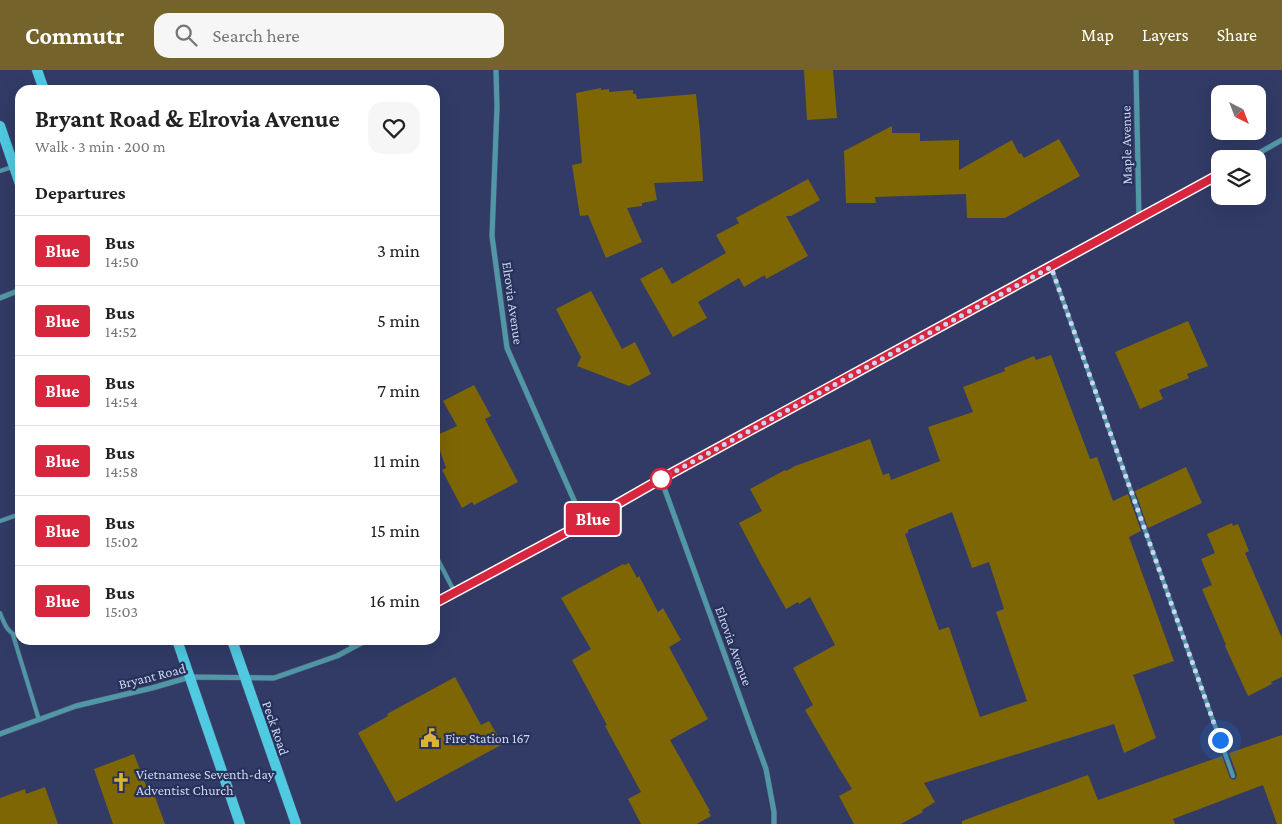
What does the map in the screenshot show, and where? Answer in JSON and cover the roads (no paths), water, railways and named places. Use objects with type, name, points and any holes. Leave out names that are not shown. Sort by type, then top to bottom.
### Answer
[{"type":"main road","points":[[37,70],[42,85]]},
{"type":"main road","points":[[0,126],[15,170]]},
{"type":"main road","points":[[179,645],[240,824]]},
{"type":"main road","name":"Peck Road","points":[[234,645],[296,824]]},
{"type":"street","name":"Elrovia Avenue","points":[[496,70],[497,107],[492,236],[507,348],[584,523]]},
{"type":"street","name":"Maple Avenue","points":[[1136,70],[1139,219]]},
{"type":"street","points":[[1264,150],[1282,140]]},
{"type":"street","points":[[440,600],[1211,179]]},
{"type":"street","points":[[0,298],[15,292]]},
{"type":"street","name":"Elrovia Avenue","points":[[661,479],[766,770],[774,812],[774,824]]},
{"type":"street","name":"Bryant Road","points":[[0,734],[76,706],[190,677],[274,678],[337,656],[358,645]]},
{"type":"lane","points":[[0,171],[14,167]]},
{"type":"lane","points":[[1051,267],[1233,776]]},
{"type":"lane","points":[[0,521],[15,516]]},
{"type":"lane","points":[[440,564],[455,593]]},
{"type":"lane","points":[[0,613],[15,642]]},
{"type":"lane","points":[[16,645],[39,720]]},
{"type":"place","name":"Fire Station 167","points":[[430,738]]},
{"type":"place","name":"Vietnamese Seventh-day Adventist Church","points":[[121,782]]}]
